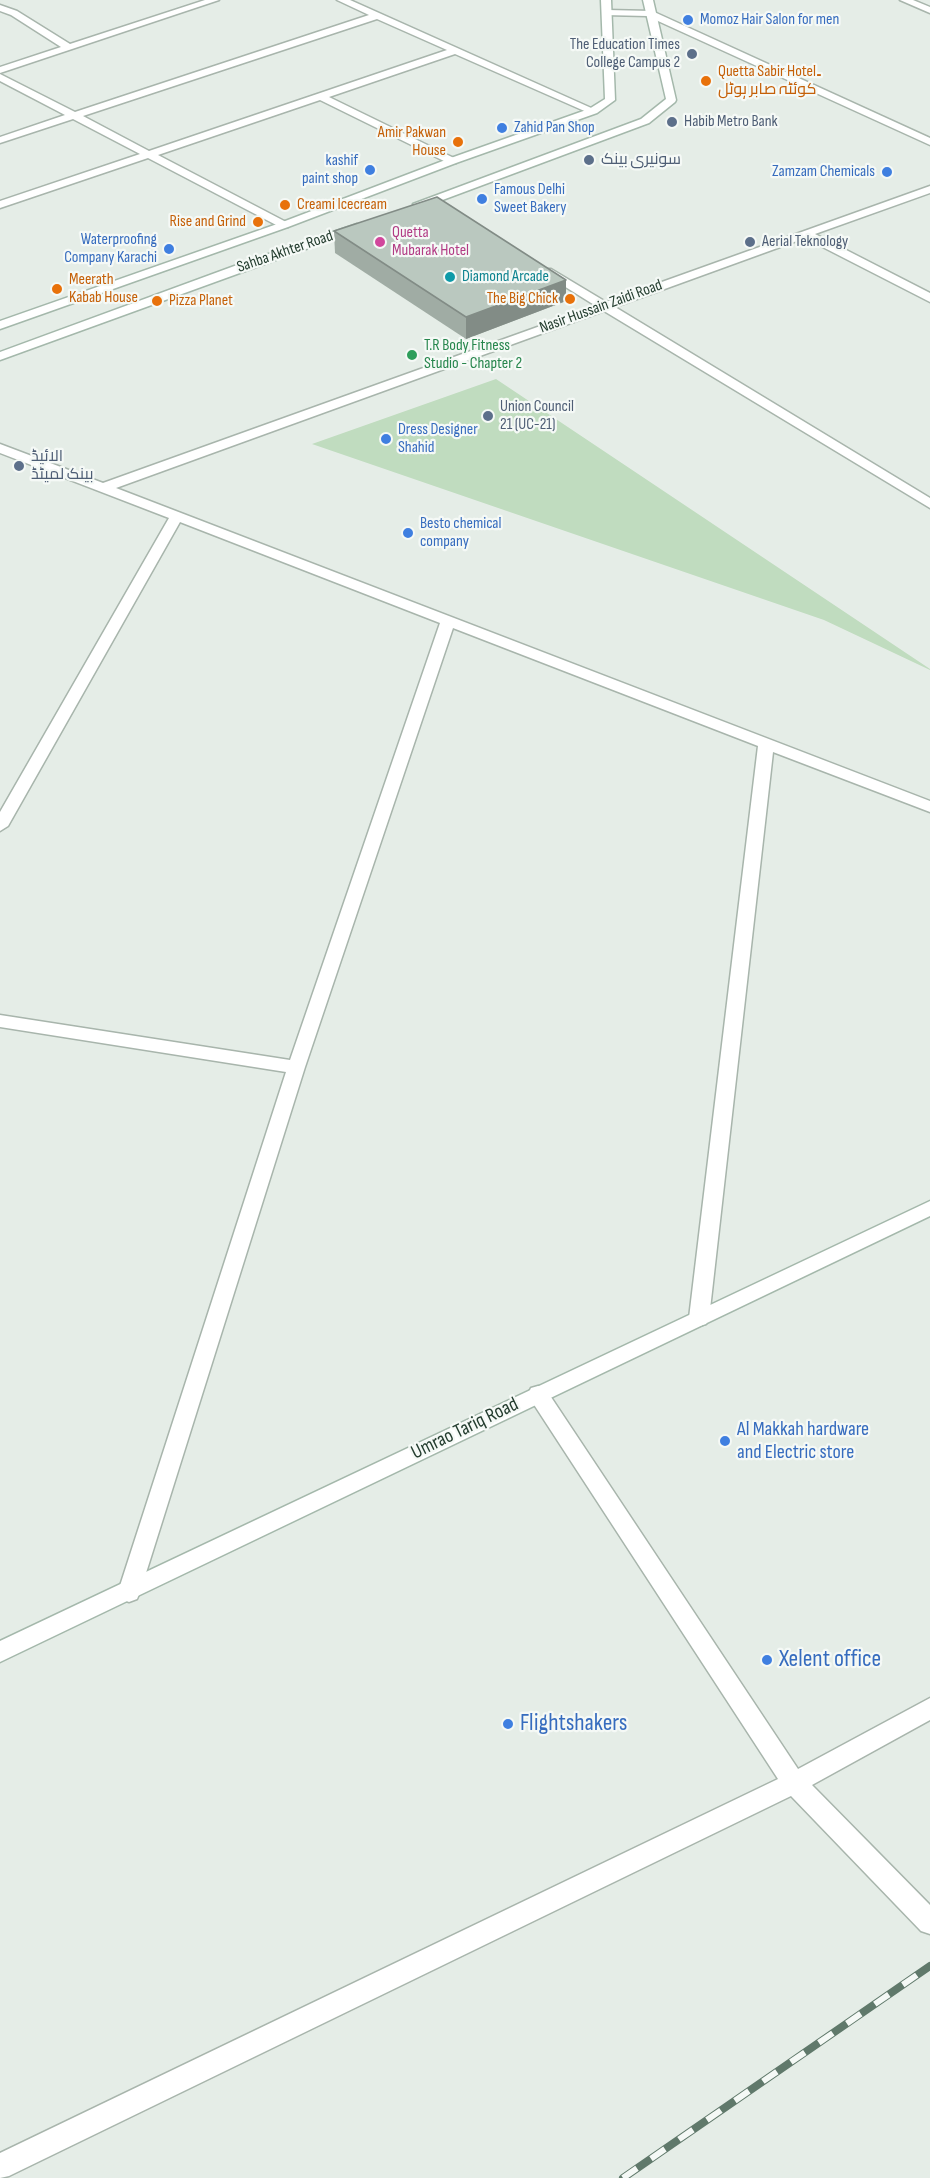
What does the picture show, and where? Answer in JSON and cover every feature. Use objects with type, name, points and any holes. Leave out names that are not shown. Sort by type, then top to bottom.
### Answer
[{"type":"street","points":[[0,70],[214,0]]},
{"type":"street","points":[[342,0],[593,111],[610,100],[606,0]]},
{"type":"street","points":[[410,208],[437,204],[645,121],[671,100],[649,13],[648,0]]},
{"type":"street","points":[[905,0],[930,10]]},
{"type":"street","points":[[0,8],[14,13],[69,48]]},
{"type":"street","points":[[607,13],[649,13],[930,142]]},
{"type":"street","points":[[0,140],[377,16]]},
{"type":"street","points":[[0,206],[453,51]]},
{"type":"street","points":[[0,77],[284,225]]},
{"type":"street","points":[[320,96],[452,161]]},
{"type":"street","name":"Sahba Akhter Road","points":[[0,325],[284,225],[452,161],[593,111]]},
{"type":"street","name":"Nasir Hussain Zaidi Road","points":[[103,488],[930,189]]},
{"type":"street","name":"Sahba Akhter Road","points":[[0,356],[252,263],[367,224]]},
{"type":"street","points":[[806,234],[930,298]]},
{"type":"street","points":[[533,262],[930,504]]},
{"type":"street","points":[[0,448],[930,807]]},
{"type":"street","points":[[0,826],[177,515]]},
{"type":"street","points":[[129,1592],[296,1067],[448,621]]},
{"type":"street","points":[[699,1318],[766,743]]},
{"type":"street","points":[[0,1022],[296,1067]]},
{"type":"street","name":"Umrao Tariq Road","points":[[0,1652],[930,1208]]},
{"type":"street","points":[[538,1394],[794,1783],[930,1922]]},
{"type":"street","points":[[0,2167],[794,1783],[930,1708]]},
{"type":"green space","points":[[496,379],[930,670],[824,620],[312,444]]},
{"type":"building","name":"Diamond Arcade","points":[[437,197],[566,280],[466,317],[334,231]]},
{"type":"railway","points":[[623,2178],[930,1966]]},
{"type":"place","name":"Momoz Hair Salon for men","points":[[688,20]]},
{"type":"place","name":"The Education Times College Campus 2","points":[[692,54]]},
{"type":"place","name":"Quetta Sabir Hotel۔ کوئٹہ صابر ہوٹل","points":[[706,81]]},
{"type":"place","name":"Habib Metro Bank","points":[[672,122]]},
{"type":"place","name":"Zahid Pan Shop","points":[[502,128]]},
{"type":"place","name":"Amir Pakwan House","points":[[458,142]]},
{"type":"place","name":"سونیری بینک","points":[[589,160]]},
{"type":"place","name":"kashif paint shop","points":[[370,170]]},
{"type":"place","name":"Zamzam Chemicals","points":[[887,172]]},
{"type":"place","name":"Famous Delhi Sweet Bakery","points":[[482,199]]},
{"type":"place","name":"Creami Icecream","points":[[285,205]]},
{"type":"place","name":"Rise and Grind","points":[[258,222]]},
{"type":"place","name":"Quetta Mubarak Hotel","points":[[380,242]]},
{"type":"place","name":"Aerial Teknology","points":[[750,242]]},
{"type":"place","name":"Waterproofing Company Karachi","points":[[169,249]]},
{"type":"place","name":"Diamond Arcade","points":[[450,277]]},
{"type":"place","name":"Meerath Kabab House","points":[[57,289]]},
{"type":"place","name":"The Big Chick","points":[[570,299]]},
{"type":"place","name":"Pizza Planet","points":[[157,301]]},
{"type":"place","name":"T.R Body Fitness Studio - Chapter 2","points":[[412,355]]},
{"type":"place","name":"Union Council 21 (UC-21)","points":[[488,416]]},
{"type":"place","name":"Dress Designer Shahid","points":[[386,439]]},
{"type":"place","name":"الائیڈ بینک لمیٹڈ","points":[[19,466]]},
{"type":"place","name":"Besto chemical company","points":[[408,533]]},
{"type":"place","name":"Al Makkah hardware and Electric store","points":[[725,1441]]},
{"type":"place","name":"Xelent office","points":[[767,1660]]},
{"type":"place","name":"Flightshakers","points":[[508,1724]]}]
